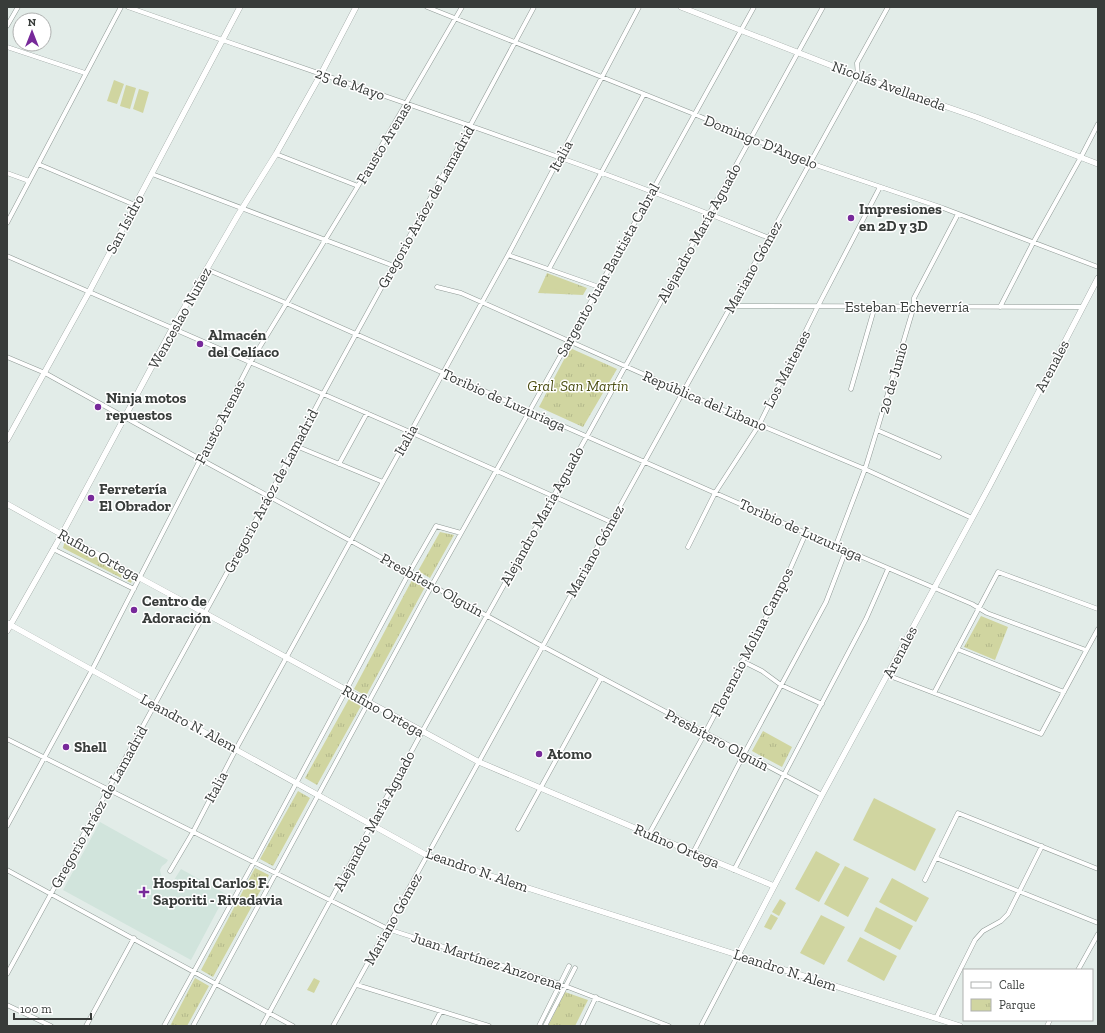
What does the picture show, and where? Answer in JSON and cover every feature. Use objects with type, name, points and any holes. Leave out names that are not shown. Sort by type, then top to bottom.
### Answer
[{"type":"street","points":[[7,26],[8,21],[18,7]]},
{"type":"street","points":[[7,223],[121,7]]},
{"type":"street","name":"25 de Mayo","points":[[128,7],[222,41],[561,157],[652,191],[769,238]]},
{"type":"street","name":"San Isidro","points":[[7,440],[89,292],[240,7]]},
{"type":"street","name":"Wenceslao Nuñez","points":[[7,631],[9,624],[62,534],[172,329],[206,269],[276,154],[321,74],[356,7]]},
{"type":"street","name":"Domingo D'Angelo","points":[[427,7],[694,114],[810,163],[958,214],[1098,267]]},
{"type":"street","name":"Fausto Arenas","points":[[7,826],[92,670],[250,363],[407,104],[462,7]]},
{"type":"street","name":"Gregorio Aráoz de Lamadrid","points":[[7,974],[269,496],[534,7]]},
{"type":"street","name":"Italia","points":[[170,871],[482,303],[561,157],[639,7]]},
{"type":"street","name":"Nicolás Avellaneda","points":[[681,7],[858,76],[1098,164]]},
{"type":"street","name":"Sargento Juan Bautista Cabral","points":[[193,1026],[432,585],[754,7]]},
{"type":"street","name":"Alejandro María Aguado","points":[[262,1026],[422,732],[626,367],[823,7]]},
{"type":"street","points":[[858,76],[857,63],[886,7]]},
{"type":"street","points":[[7,47],[85,74]]},
{"type":"street","name":"Mariano Gómez","points":[[333,1026],[388,929],[542,646],[732,306],[858,76]]},
{"type":"street","points":[[549,269],[644,94]]},
{"type":"street","points":[[1000,307],[1098,124]]},
{"type":"street","points":[[276,154],[358,186]]},
{"type":"street","points":[[38,164],[135,205]]},
{"type":"street","points":[[7,172],[29,181]]},
{"type":"street","points":[[152,174],[243,207],[394,266]]},
{"type":"street","name":"Los Maitenes","points":[[688,547],[715,493],[759,425],[818,306],[880,187]]},
{"type":"street","name":"20 de Junio","points":[[836,545],[878,430],[914,306],[914,298],[958,214]]},
{"type":"street","points":[[508,255],[599,287]]},
{"type":"street","points":[[7,256],[324,394],[611,522]]},
{"type":"street","name":"Toribio de Luzuriaga","points":[[206,269],[888,569],[972,604],[987,613],[1086,650]]},
{"type":"street","name":"Arenales","points":[[700,1026],[822,795],[972,518],[1098,278]]},
{"type":"street","name":"República del Libano","points":[[437,287],[461,293],[683,392],[865,469],[972,518]]},
{"type":"street","name":"Esteban Echeverría","points":[[732,306],[1083,307]]},
{"type":"street","points":[[851,390],[875,306]]},
{"type":"street","name":"Presbítero Olguín","points":[[7,357],[44,373],[542,646],[822,795]]},
{"type":"street","points":[[339,464],[367,413]]},
{"type":"street","points":[[878,430],[939,457]]},
{"type":"street","points":[[296,446],[383,482]]},
{"type":"street","name":"Rufino Ortega","points":[[7,504],[346,691],[479,762],[774,886]]},
{"type":"street","points":[[164,1026],[409,573],[436,526],[461,533]]},
{"type":"street","name":"Florencio Molina Campos","points":[[649,834],[784,583],[806,533]]},
{"type":"street","name":"Rufino Ortega","points":[[53,549],[134,589]]},
{"type":"street","points":[[693,853],[744,754],[826,602],[846,550]]},
{"type":"street","points":[[734,870],[866,619],[888,569]]},
{"type":"street","points":[[934,693],[998,572],[1098,609]]},
{"type":"street","name":"Leandro N. Alem","points":[[9,624],[428,856],[960,1026]]},
{"type":"street","points":[[887,675],[1041,734],[1098,628]]},
{"type":"street","points":[[957,649],[1064,692]]},
{"type":"street","points":[[742,661],[762,671],[781,685],[822,704]]},
{"type":"street","points":[[518,828],[602,678]]},
{"type":"street","name":"Juan Martínez Anzorena","points":[[7,739],[388,929],[560,984],[669,1026]]},
{"type":"street","points":[[925,880],[958,813],[1098,869]]},
{"type":"street","points":[[936,1018],[975,940],[983,931],[1008,914],[1042,846]]},
{"type":"street","points":[[936,858],[1098,923]]},
{"type":"street","points":[[7,870],[293,1026]]},
{"type":"street","points":[[1079,969],[1098,934]]},
{"type":"street","points":[[86,1026],[134,938]]},
{"type":"street","points":[[539,1026],[569,966]]},
{"type":"street","points":[[545,1026],[575,968]]},
{"type":"street","points":[[357,984],[489,1026]]},
{"type":"street","points":[[582,1026],[596,997]]},
{"type":"street","points":[[7,1005],[52,1026]]},
{"type":"street","points":[[433,1026],[440,1011]]},
{"type":"shaded area","name":"Hospital Carlos F. Saporiti - Rivadavia","points":[[100,822],[168,860],[160,870],[164,879],[169,881],[174,880],[181,869],[226,894],[191,960],[63,890]]},
{"type":"green space","points":[[114,80],[124,84],[117,104],[107,101]]},
{"type":"green space","points":[[126,85],[136,88],[130,109],[120,106]]},
{"type":"green space","points":[[139,89],[149,92],[143,113],[133,109]]},
{"type":"green space","points":[[547,273],[587,288],[583,295],[538,293]]},
{"type":"green space","points":[[549,275],[569,283],[565,293],[546,285]]},
{"type":"green space","name":"Gral. San Martín","points":[[570,348],[617,369],[583,427],[539,407]]},
{"type":"green space","points":[[440,532],[454,535],[430,578],[418,571]]},
{"type":"green space","points":[[66,537],[134,576],[131,583],[63,548]]},
{"type":"green space","points":[[412,580],[425,587],[366,696],[354,689]]},
{"type":"green space","points":[[981,616],[1008,627],[995,660],[964,647]]},
{"type":"green space","points":[[350,697],[362,704],[317,785],[305,778]]},
{"type":"green space","points":[[763,731],[792,747],[782,767],[752,751]]},
{"type":"green space","points":[[298,791],[310,798],[273,866],[260,859]]},
{"type":"green space","points":[[874,798],[936,829],[915,871],[853,840]]},
{"type":"green space","points":[[816,851],[840,864],[819,902],[795,889]]},
{"type":"green space","points":[[845,866],[869,878],[848,917],[824,904]]},
{"type":"green space","points":[[255,868],[269,875],[213,977],[201,970]]},
{"type":"green space","points":[[892,878],[929,898],[916,922],[879,902]]},
{"type":"green space","points":[[780,899],[786,903],[779,916],[772,912]]},
{"type":"green space","points":[[876,907],[913,926],[900,950],[864,931]]},
{"type":"green space","points":[[771,914],[778,918],[771,930],[764,927]]},
{"type":"green space","points":[[821,915],[845,927],[824,965],[800,953]]},
{"type":"green space","points":[[860,937],[897,956],[884,981],[847,961]]},
{"type":"green space","points":[[195,978],[209,986],[187,1026],[170,1026]]},
{"type":"green space","points":[[314,978],[320,981],[314,993],[307,990]]},
{"type":"green space","points":[[565,992],[588,1000],[575,1026],[548,1026]]},
{"type":"place","name":"Impresiones en 2D y 3D","points":[[851,218]]},
{"type":"place","name":"Almacén del Celíaco","points":[[200,344]]},
{"type":"place","name":"Ninja motos repuestos","points":[[98,407]]},
{"type":"place","name":"Ferretería El Obrador","points":[[91,498]]},
{"type":"place","name":"Centro de Adoración","points":[[134,610]]},
{"type":"place","name":"Shell","points":[[66,747]]},
{"type":"place","name":"Atomo","points":[[539,754]]},
{"type":"place","name":"Hospital Carlos F. Saporiti - Rivadavia","points":[[144,892]]}]
